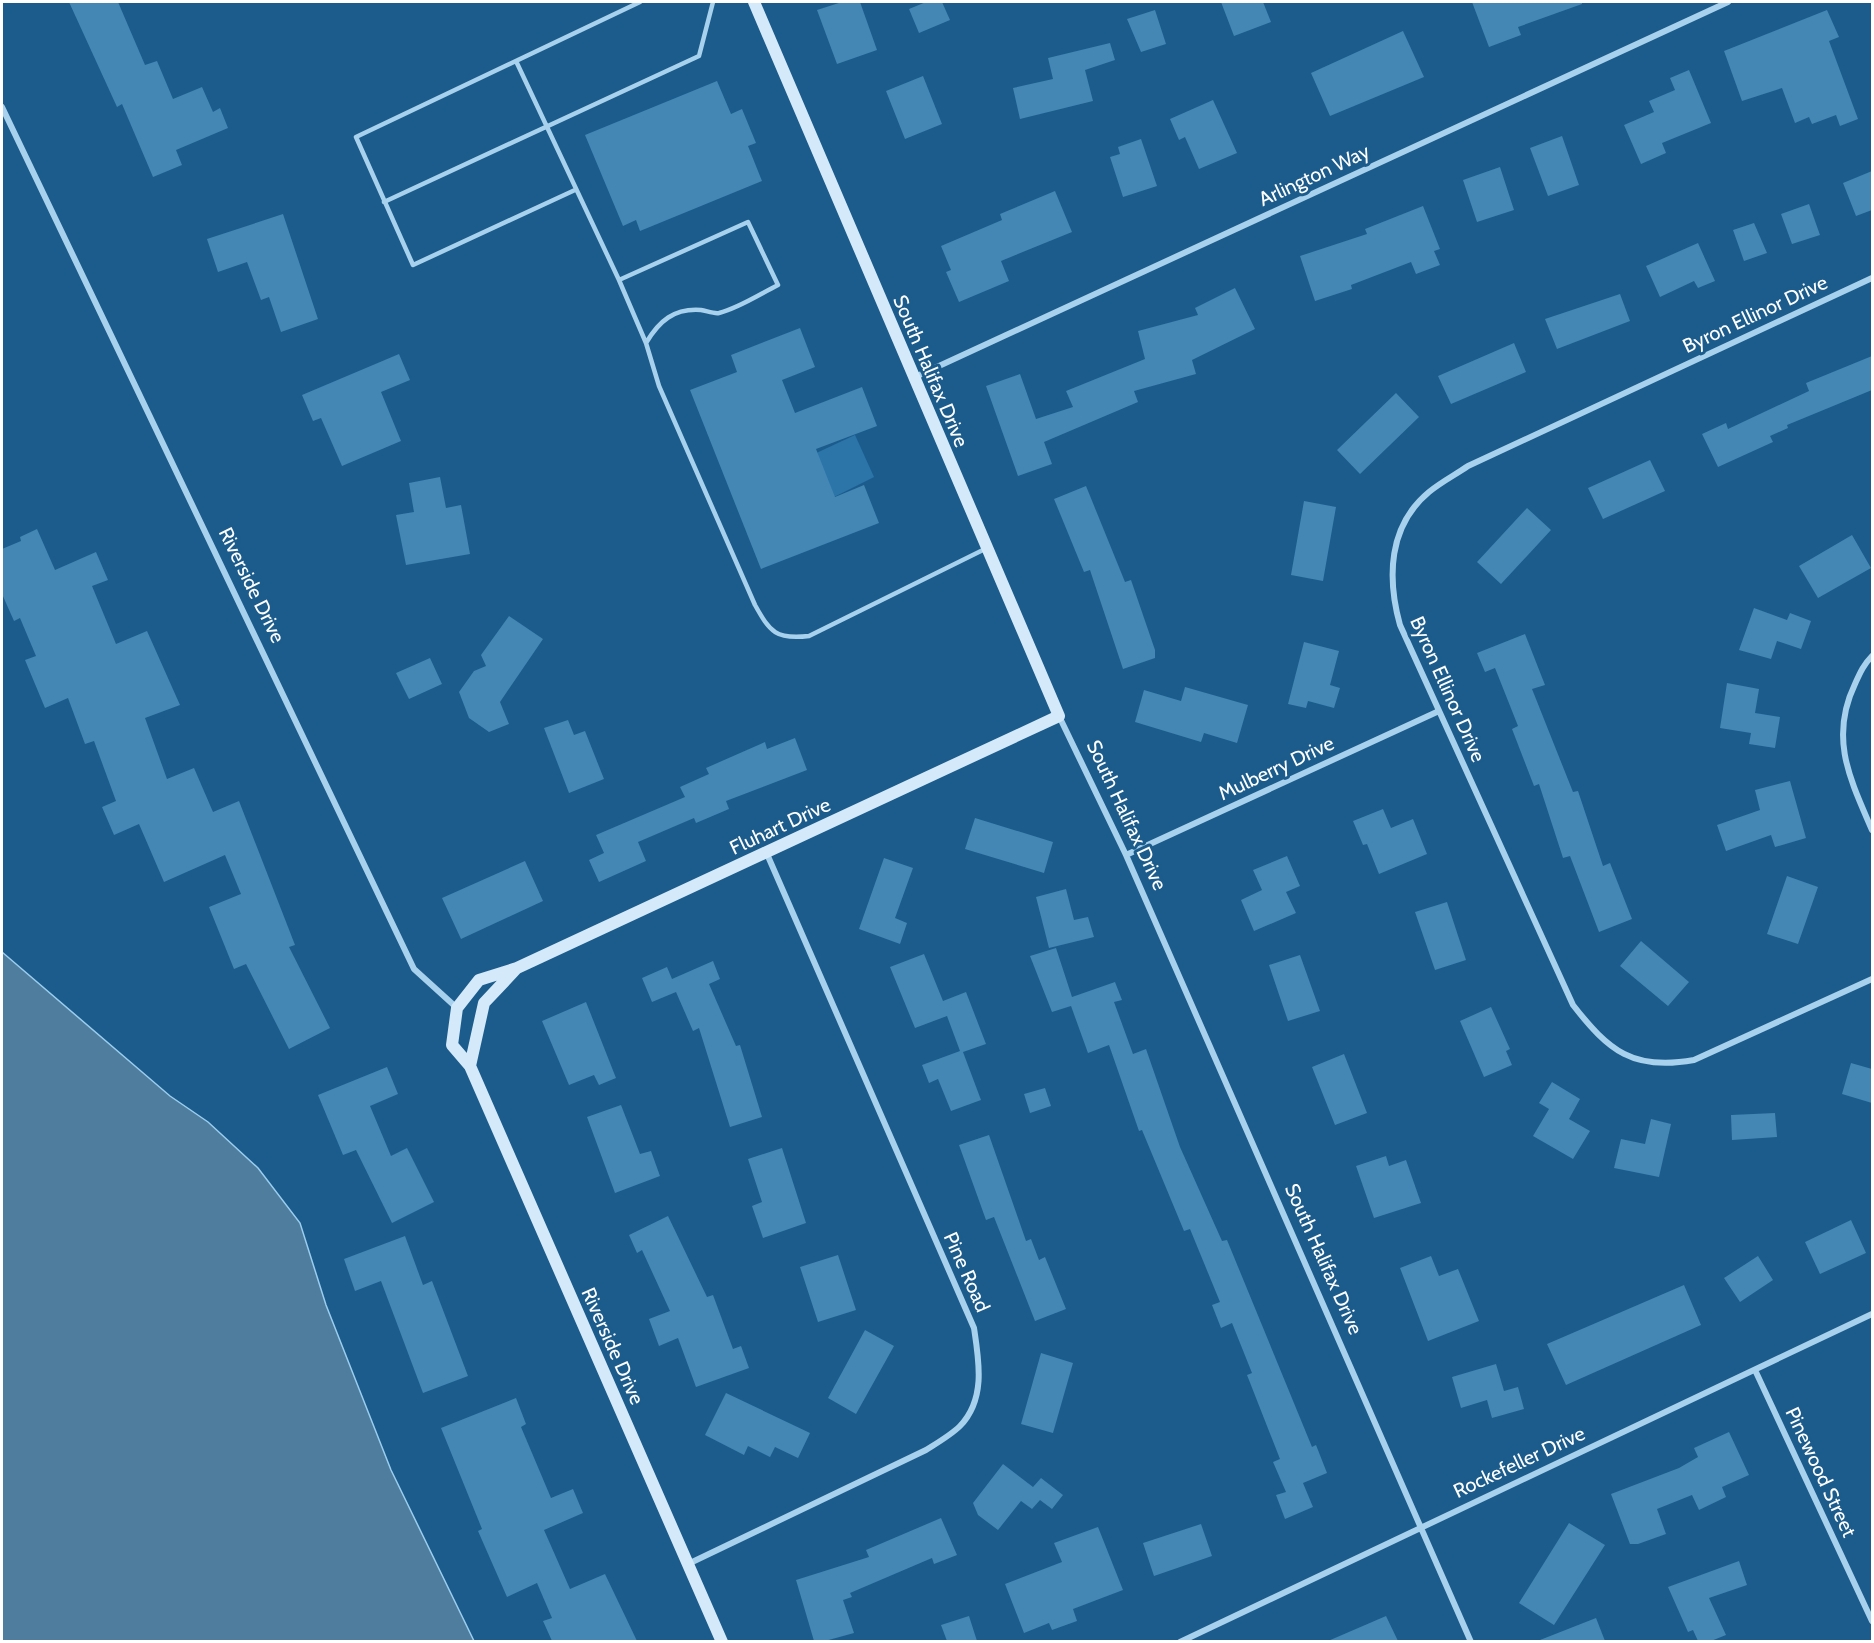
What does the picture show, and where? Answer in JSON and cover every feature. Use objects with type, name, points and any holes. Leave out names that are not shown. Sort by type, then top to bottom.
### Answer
[{"type":"street","name":"South Halifax Drive","points":[[754,2],[913,379],[1059,716],[1126,855],[1471,1641]]},
{"type":"street","name":"Arlington Way","points":[[913,379],[1728,2]]},
{"type":"street","name":"Riverside Drive","points":[[2,107],[414,969],[457,1008],[452,1046],[470,1066],[722,1641]]},
{"type":"street","name":"Byron Ellinor Drive","points":[[1872,278],[1468,466],[1428,493],[1406,518],[1394,545],[1393,600],[1400,625],[1573,1005],[1593,1031],[1613,1048],[1640,1062],[1671,1064],[1694,1060],[1872,980]]},
{"type":"street","points":[[1872,656],[1847,700],[1841,735],[1847,773],[1872,830]]},
{"type":"street","name":"Mulberry Drive","points":[[1126,855],[1439,711]]},
{"type":"street","name":"Fluhart Drive","points":[[457,1008],[479,980],[517,968],[767,854],[1059,716]]},
{"type":"street","name":"Pine Road","points":[[688,1564],[926,1450],[961,1426],[977,1398],[980,1365],[974,1328],[767,854]]},
{"type":"street","name":"Fluhart Drive","points":[[470,1066],[484,1003],[517,968]]},
{"type":"street","name":"Rockefeller Drive","points":[[1180,1641],[1872,1314]]},
{"type":"street","name":"Pinewood Street","points":[[1755,1370],[1872,1621]]},
{"type":"lane","points":[[575,189],[413,265],[356,137],[640,2]]},
{"type":"lane","points":[[384,201],[699,56],[712,2]]},
{"type":"lane","points":[[516,61],[619,280],[646,344],[659,386],[755,605],[768,628],[787,639],[809,636],[987,548]]},
{"type":"lane","points":[[619,280],[748,222],[778,285],[718,314],[692,310],[679,311],[661,323],[646,344]]},
{"type":"shaded area","points":[[855,435],[874,477],[830,499],[810,456]]},
{"type":"shaded area","points":[[2,952],[170,1096],[208,1122],[258,1168],[300,1223],[326,1305],[391,1470],[474,1641],[2,1641]]},
{"type":"building","points":[[69,2],[118,2],[145,65],[157,61],[173,99],[202,87],[213,112],[220,108],[228,128],[176,150],[182,165],[153,177],[122,104],[117,107]]},
{"type":"building","points":[[842,2],[860,2],[877,50],[837,64],[817,10]]},
{"type":"building","points":[[926,2],[942,2],[950,20],[919,33],[909,9]]},
{"type":"building","points":[[1221,2],[1263,2],[1271,22],[1234,36]]},
{"type":"building","points":[[1472,2],[1582,2],[1582,4],[1518,27],[1521,35],[1489,47]]},
{"type":"building","points":[[1155,10],[1166,44],[1141,52],[1127,19]]},
{"type":"building","points":[[1827,10],[1839,37],[1829,41],[1858,119],[1840,126],[1836,115],[1812,124],[1809,117],[1795,123],[1782,88],[1742,101],[1724,51]]},
{"type":"building","points":[[1403,31],[1424,77],[1330,116],[1311,73]]},
{"type":"building","points":[[1110,43],[1115,60],[1085,70],[1093,101],[1020,119],[1013,88],[1053,79],[1048,58]]},
{"type":"building","points":[[1689,70],[1711,123],[1662,143],[1666,153],[1641,164],[1624,125],[1654,112],[1649,101],[1675,90],[1670,78]]},
{"type":"building","points":[[923,76],[942,124],[905,139],[886,91]]},
{"type":"building","points":[[717,81],[731,114],[742,109],[756,143],[748,146],[762,181],[640,231],[636,220],[623,226],[585,135]]},
{"type":"building","points":[[1213,100],[1237,153],[1199,169],[1185,137],[1179,140],[1170,119]]},
{"type":"building","points":[[1562,136],[1579,185],[1548,196],[1530,148]]},
{"type":"building","points":[[1141,139],[1157,186],[1123,197],[1110,157],[1120,154],[1118,147]]},
{"type":"building","points":[[1500,167],[1514,210],[1477,222],[1463,180]]},
{"type":"building","points":[[1872,171],[1872,210],[1856,216],[1843,183]]},
{"type":"building","points":[[1055,191],[1072,232],[1001,261],[1009,281],[959,302],[946,272],[951,270],[941,246],[1002,220],[1000,214]]},
{"type":"building","points":[[1809,204],[1820,235],[1792,244],[1781,214]]},
{"type":"building","points":[[1423,206],[1440,249],[1434,251],[1440,265],[1416,274],[1411,262],[1351,285],[1352,289],[1315,301],[1300,256],[1367,234],[1365,229]]},
{"type":"building","points":[[283,214],[318,319],[281,332],[269,297],[261,300],[247,262],[218,272],[207,239]]},
{"type":"building","points":[[1754,223],[1767,253],[1744,261],[1733,230]]},
{"type":"building","points":[[1698,243],[1715,281],[1698,288],[1694,281],[1660,297],[1646,266]]},
{"type":"building","points":[[1235,288],[1255,329],[1192,360],[1196,374],[1134,391],[1138,402],[1044,442],[1052,464],[1018,476],[986,386],[1020,374],[1036,419],[1073,407],[1066,391],[1145,359],[1138,331],[1198,315],[1195,308]]},
{"type":"building","points":[[1620,294],[1630,321],[1557,349],[1545,319]]},
{"type":"building","points":[[800,328],[815,367],[782,380],[795,413],[862,387],[877,426],[816,449],[835,497],[864,485],[879,523],[761,569],[690,390],[737,372],[731,355]]},
{"type":"building","points":[[1514,343],[1526,372],[1451,404],[1438,376]]},
{"type":"building","points":[[399,354],[410,380],[381,392],[401,441],[342,466],[321,418],[313,421],[302,395]]},
{"type":"building","points":[[1872,356],[1872,390],[1787,425],[1788,428],[1770,436],[1773,442],[1718,467],[1702,434],[1726,423],[1728,429],[1809,391],[1806,383]]},
{"type":"building","points":[[1396,393],[1419,417],[1360,474],[1337,450]]},
{"type":"building","points":[[1650,460],[1665,491],[1603,519],[1588,488]]},
{"type":"building","points":[[440,477],[446,508],[461,505],[470,554],[406,565],[396,515],[414,512],[409,483]]},
{"type":"building","points":[[1086,486],[1125,582],[1131,580],[1155,650],[1155,658],[1123,669],[1090,570],[1084,572],[1054,499]]},
{"type":"building","points":[[1304,501],[1336,507],[1323,581],[1291,575]]},
{"type":"building","points":[[1527,508],[1551,530],[1501,584],[1477,562]]},
{"type":"building","points":[[37,529],[55,570],[96,552],[108,580],[92,586],[116,644],[147,631],[180,705],[145,718],[167,779],[194,768],[213,812],[239,801],[295,945],[289,947],[330,1028],[289,1049],[246,964],[234,969],[209,907],[241,894],[225,855],[164,882],[139,824],[114,835],[102,807],[116,801],[94,741],[85,744],[68,698],[45,708],[25,660],[36,656],[20,618],[14,621],[2,594],[2,549],[21,541],[20,537]]},
{"type":"building","points":[[1852,535],[1871,568],[1818,598],[1799,566]]},
{"type":"building","points":[[1754,608],[1787,620],[1790,613],[1811,621],[1801,649],[1777,641],[1771,659],[1739,650]]},
{"type":"building","points":[[509,616],[543,639],[500,702],[509,724],[489,732],[469,718],[459,692],[474,671],[486,666],[481,655]]},
{"type":"building","points":[[1525,634],[1545,685],[1532,689],[1573,792],[1578,791],[1603,866],[1610,863],[1632,919],[1599,932],[1570,856],[1563,858],[1539,784],[1534,786],[1512,729],[1518,726],[1495,668],[1485,672],[1477,653]]},
{"type":"building","points":[[1304,642],[1339,651],[1330,685],[1340,688],[1334,708],[1308,701],[1306,708],[1288,704]]},
{"type":"building","points":[[430,658],[442,684],[409,699],[396,673]]},
{"type":"building","points":[[1727,683],[1759,689],[1755,713],[1780,717],[1775,748],[1749,744],[1751,733],[1720,728]]},
{"type":"building","points":[[1185,687],[1248,705],[1237,743],[1204,733],[1201,742],[1135,722],[1144,690],[1181,701]]},
{"type":"building","points":[[568,720],[574,735],[585,731],[604,779],[569,793],[544,728]]},
{"type":"building","points":[[795,738],[807,770],[726,801],[729,809],[696,823],[694,818],[638,842],[646,861],[599,882],[589,860],[604,853],[596,835],[685,797],[680,787],[709,774],[706,768],[765,742],[767,749]]},
{"type":"building","points":[[1790,781],[1806,838],[1775,847],[1771,835],[1726,851],[1717,825],[1760,810],[1755,790]]},
{"type":"building","points":[[1383,809],[1391,828],[1413,819],[1427,854],[1379,874],[1367,844],[1363,845],[1353,821]]},
{"type":"building","points":[[975,818],[1053,842],[1044,873],[965,849]]},
{"type":"building","points":[[1287,856],[1300,886],[1286,892],[1296,913],[1254,931],[1241,900],[1262,890],[1253,870]]},
{"type":"building","points":[[884,858],[913,868],[895,918],[907,923],[900,944],[859,929]]},
{"type":"building","points":[[525,861],[543,901],[461,939],[442,898]]},
{"type":"building","points":[[1787,876],[1818,887],[1798,944],[1767,934]]},
{"type":"building","points":[[1066,889],[1074,920],[1088,917],[1094,937],[1049,948],[1036,897]]},
{"type":"building","points":[[1447,902],[1466,960],[1435,970],[1415,912]]},
{"type":"building","points":[[1641,941],[1689,982],[1668,1006],[1620,966]]},
{"type":"building","points":[[1056,948],[1072,997],[1115,982],[1122,1000],[1114,1002],[1133,1054],[1146,1049],[1180,1147],[1222,1241],[1227,1240],[1312,1447],[1316,1445],[1327,1473],[1303,1483],[1313,1507],[1285,1519],[1276,1495],[1286,1492],[1273,1462],[1280,1459],[1247,1375],[1252,1373],[1232,1323],[1221,1328],[1212,1305],[1220,1302],[1190,1229],[1184,1231],[1142,1130],[1139,1131],[1109,1045],[1088,1053],[1071,1006],[1052,1012],[1030,956]]},
{"type":"building","points":[[924,954],[943,1001],[966,992],[986,1044],[963,1052],[981,1100],[951,1111],[938,1079],[929,1083],[922,1065],[960,1051],[947,1016],[915,1028],[890,967]]},
{"type":"building","points":[[1300,955],[1320,1011],[1288,1021],[1269,965]]},
{"type":"building","points":[[713,961],[720,979],[709,984],[736,1046],[740,1045],[762,1117],[730,1127],[699,1028],[693,1031],[676,992],[652,1002],[642,978],[667,967],[672,979]]},
{"type":"building","points":[[586,1002],[616,1078],[599,1085],[594,1075],[569,1085],[542,1021]]},
{"type":"building","points":[[1491,1007],[1510,1049],[1506,1051],[1512,1065],[1484,1077],[1460,1021]]},
{"type":"building","points":[[1344,1054],[1367,1113],[1335,1125],[1312,1067]]},
{"type":"building","points":[[1851,1063],[1872,1069],[1872,1103],[1842,1094]]},
{"type":"building","points":[[387,1067],[398,1094],[370,1106],[391,1156],[407,1148],[434,1202],[392,1223],[356,1150],[343,1155],[318,1095]]},
{"type":"building","points":[[1552,1082],[1580,1099],[1569,1119],[1590,1131],[1573,1159],[1533,1136],[1549,1109],[1539,1103]]},
{"type":"building","points":[[1045,1088],[1051,1106],[1030,1113],[1024,1094]]},
{"type":"building","points":[[621,1105],[640,1154],[651,1151],[660,1176],[615,1193],[587,1117]]},
{"type":"building","points":[[1775,1113],[1777,1137],[1732,1140],[1731,1115]]},
{"type":"building","points":[[1651,1119],[1671,1124],[1659,1177],[1614,1168],[1621,1139],[1645,1144]]},
{"type":"building","points":[[989,1135],[1026,1241],[1031,1239],[1039,1260],[1045,1257],[1066,1309],[1035,1321],[994,1217],[986,1220],[959,1145]]},
{"type":"building","points":[[782,1148],[806,1223],[763,1238],[752,1206],[762,1202],[748,1159]]},
{"type":"building","points":[[1386,1156],[1389,1166],[1406,1160],[1421,1203],[1374,1218],[1356,1166]]},
{"type":"building","points":[[668,1216],[707,1297],[713,1295],[733,1349],[741,1346],[749,1368],[696,1387],[678,1338],[659,1346],[649,1319],[670,1311],[642,1250],[637,1253],[629,1235]]},
{"type":"building","points":[[1851,1220],[1866,1253],[1820,1274],[1805,1242]]},
{"type":"building","points":[[405,1236],[423,1285],[432,1281],[468,1376],[423,1393],[381,1281],[355,1291],[344,1259]]},
{"type":"building","points":[[838,1255],[856,1310],[818,1322],[800,1267]]},
{"type":"building","points":[[1431,1256],[1439,1276],[1458,1269],[1479,1321],[1428,1341],[1400,1268]]},
{"type":"building","points":[[1758,1256],[1773,1280],[1740,1302],[1724,1278]]},
{"type":"building","points":[[1684,1285],[1701,1325],[1566,1385],[1547,1344]]},
{"type":"building","points":[[865,1330],[894,1346],[856,1414],[828,1398]]},
{"type":"building","points":[[1041,1353],[1073,1363],[1053,1433],[1021,1424]]},
{"type":"building","points":[[1496,1364],[1504,1391],[1518,1387],[1524,1409],[1492,1418],[1487,1400],[1461,1408],[1452,1377]]},
{"type":"building","points":[[726,1393],[810,1433],[798,1458],[775,1447],[770,1457],[748,1446],[744,1455],[705,1435]]},
{"type":"building","points":[[516,1398],[526,1424],[521,1427],[551,1498],[573,1489],[583,1513],[544,1530],[570,1589],[605,1574],[637,1641],[552,1641],[543,1621],[552,1618],[537,1583],[507,1597],[478,1531],[482,1529],[441,1428]]},
{"type":"building","points":[[1729,1432],[1749,1475],[1722,1487],[1726,1497],[1699,1510],[1692,1495],[1657,1509],[1666,1534],[1638,1544],[1630,1544],[1611,1494],[1679,1468],[1698,1457],[1694,1448]]},
{"type":"building","points":[[1003,1464],[1033,1487],[1041,1478],[1063,1495],[1052,1509],[1040,1500],[1032,1509],[1021,1501],[998,1530],[978,1515],[973,1503]]},
{"type":"building","points":[[941,1518],[957,1555],[934,1564],[932,1558],[850,1593],[852,1597],[843,1600],[854,1633],[825,1641],[814,1641],[796,1580],[869,1557],[866,1550]]},
{"type":"building","points":[[1569,1523],[1605,1545],[1554,1625],[1519,1603]]},
{"type":"building","points":[[1201,1524],[1212,1556],[1154,1576],[1143,1543]]},
{"type":"building","points":[[1098,1527],[1123,1590],[1073,1609],[1077,1621],[1052,1630],[1049,1623],[1024,1633],[1005,1584],[1062,1562],[1054,1543]]},
{"type":"building","points":[[1739,1561],[1747,1585],[1709,1598],[1726,1635],[1711,1641],[1698,1641],[1693,1630],[1688,1632],[1668,1587]]},
{"type":"building","points":[[969,1616],[977,1641],[947,1641],[941,1625]]},
{"type":"building","points":[[1386,1616],[1398,1641],[1328,1641]]},
{"type":"building","points":[[1596,1618],[1605,1641],[1540,1641],[1540,1640]]}]
